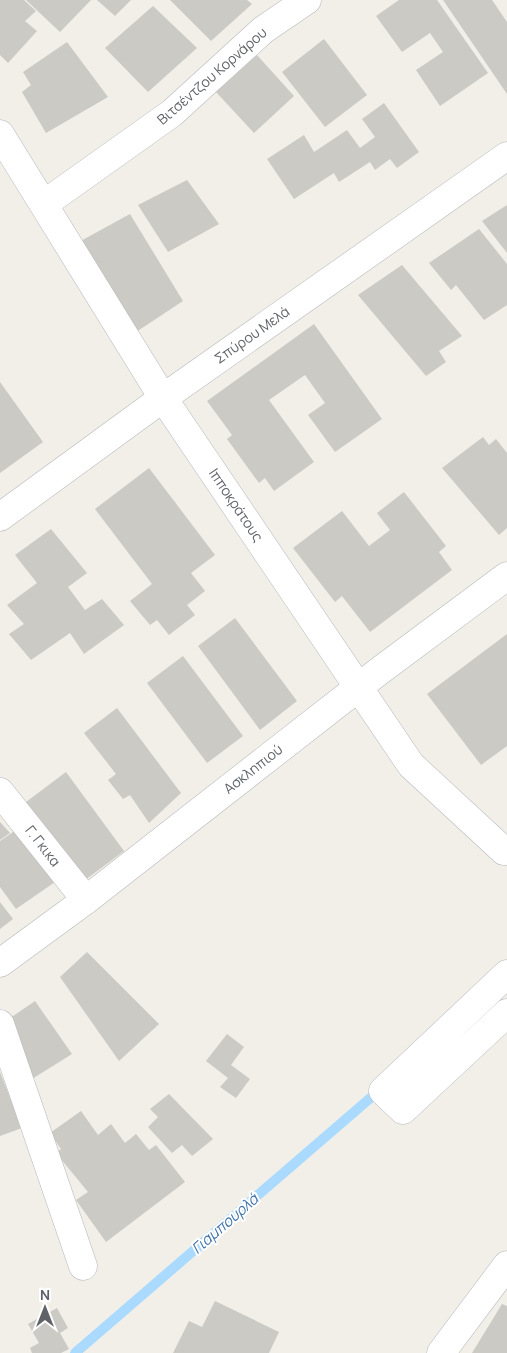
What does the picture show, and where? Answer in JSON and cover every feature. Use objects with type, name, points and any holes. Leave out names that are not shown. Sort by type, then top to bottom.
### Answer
[{"type":"street","name":"Βιτσέντζου Κορνάρου","points":[[44,204],[172,113],[263,30],[307,0]]},
{"type":"street","name":"Ιπποκράτους","points":[[0,134],[162,398],[412,765],[504,851]]},
{"type":"street","name":"Σπύρου Μελά","points":[[0,517],[162,398],[507,156]]},
{"type":"street","name":"Ασκληπιού","points":[[0,963],[86,900],[359,687],[507,576]]},
{"type":"street","name":"Γ. Γκικα","points":[[0,792],[86,900]]},
{"type":"street","points":[[507,974],[382,1091],[403,1110],[507,1013]]},
{"type":"street","points":[[0,1024],[83,1266]]},
{"type":"street","points":[[440,1353],[507,1265]]},
{"type":"building","points":[[0,0],[24,0],[36,11],[25,21],[37,31],[8,63],[0,55]]},
{"type":"building","points":[[26,0],[91,0],[60,32]]},
{"type":"building","points":[[97,0],[131,0],[115,16]]},
{"type":"building","points":[[170,0],[247,0],[252,4],[211,41]]},
{"type":"building","points":[[399,0],[437,0],[488,73],[440,106],[416,70],[443,52],[430,33],[402,52],[376,16]]},
{"type":"building","points":[[443,0],[492,0],[507,22],[507,94]]},
{"type":"building","points":[[153,6],[197,48],[148,92],[105,48]]},
{"type":"building","points":[[324,39],[367,95],[325,127],[282,72]]},
{"type":"building","points":[[67,42],[108,97],[46,133],[22,92],[31,85],[23,72]]},
{"type":"building","points":[[257,55],[294,96],[254,133],[216,92]]},
{"type":"building","points":[[384,103],[419,152],[397,168],[390,159],[375,170],[370,162],[339,182],[334,173],[294,199],[267,159],[304,135],[314,152],[347,130],[360,148],[375,137],[362,119]]},
{"type":"building","points":[[187,180],[219,224],[168,252],[138,205]]},
{"type":"building","points":[[507,205],[507,253],[482,221]]},
{"type":"building","points":[[130,214],[183,301],[130,336],[77,243]]},
{"type":"building","points":[[479,229],[507,264],[507,305],[484,320],[456,285],[451,290],[429,263]]},
{"type":"building","points":[[402,265],[462,336],[439,351],[446,362],[426,376],[358,295]]},
{"type":"building","points":[[314,324],[382,419],[335,452],[308,415],[325,403],[305,375],[269,400],[314,462],[274,491],[265,478],[259,483],[227,439],[232,435],[207,401]]},
{"type":"building","points":[[0,382],[43,442],[0,473]]},
{"type":"building","points":[[483,437],[489,445],[496,439],[507,453],[507,528],[499,535],[442,468]]},
{"type":"building","points":[[149,468],[215,555],[191,573],[205,591],[187,605],[195,615],[169,635],[157,620],[150,625],[130,601],[152,584],[95,509]]},
{"type":"building","points":[[404,492],[446,546],[439,552],[452,570],[370,632],[342,596],[335,602],[293,548],[342,511],[369,546],[390,530],[377,513]]},
{"type":"building","points":[[51,529],[87,573],[68,587],[85,610],[102,599],[124,625],[84,654],[70,633],[31,660],[9,634],[24,624],[7,605],[37,583],[15,555]]},
{"type":"building","points":[[235,618],[297,701],[260,730],[198,646]]},
{"type":"building","points":[[507,634],[507,746],[481,765],[427,694]]},
{"type":"building","points":[[183,656],[243,736],[207,763],[147,683]]},
{"type":"building","points":[[117,708],[181,793],[149,823],[130,795],[123,799],[108,780],[116,774],[84,733]]},
{"type":"building","points":[[66,772],[124,851],[81,883],[22,805]]},
{"type":"building","points":[[0,822],[10,833],[0,840]]},
{"type":"building","points":[[16,830],[55,882],[16,909],[0,887],[0,841]]},
{"type":"building","points":[[0,902],[13,919],[0,929]]},
{"type":"building","points":[[87,952],[159,1024],[119,1061],[60,977]]},
{"type":"building","points":[[35,1001],[72,1054],[32,1079],[0,1025]]},
{"type":"building","points":[[227,1034],[244,1047],[231,1065],[250,1079],[236,1098],[220,1087],[228,1078],[206,1061]]},
{"type":"building","points":[[0,1072],[22,1128],[0,1136]]},
{"type":"building","points":[[169,1094],[213,1139],[192,1156],[182,1145],[172,1153],[148,1127],[158,1117],[150,1109]]},
{"type":"building","points":[[81,1111],[98,1135],[111,1124],[125,1143],[136,1134],[149,1150],[156,1145],[185,1182],[106,1242],[76,1200],[88,1192],[56,1153],[61,1149],[50,1133]]},
{"type":"building","points":[[215,1301],[279,1332],[269,1353],[173,1353],[189,1321],[202,1327]]},
{"type":"building","points":[[502,1304],[507,1306],[507,1353],[472,1353]]},
{"type":"building","points":[[57,1308],[68,1328],[60,1333],[69,1349],[61,1353],[32,1353],[30,1348],[39,1343],[28,1324]]},
{"type":"waterway","name":"Γιαμπουρλά","points":[[75,1353],[375,1094]]}]
